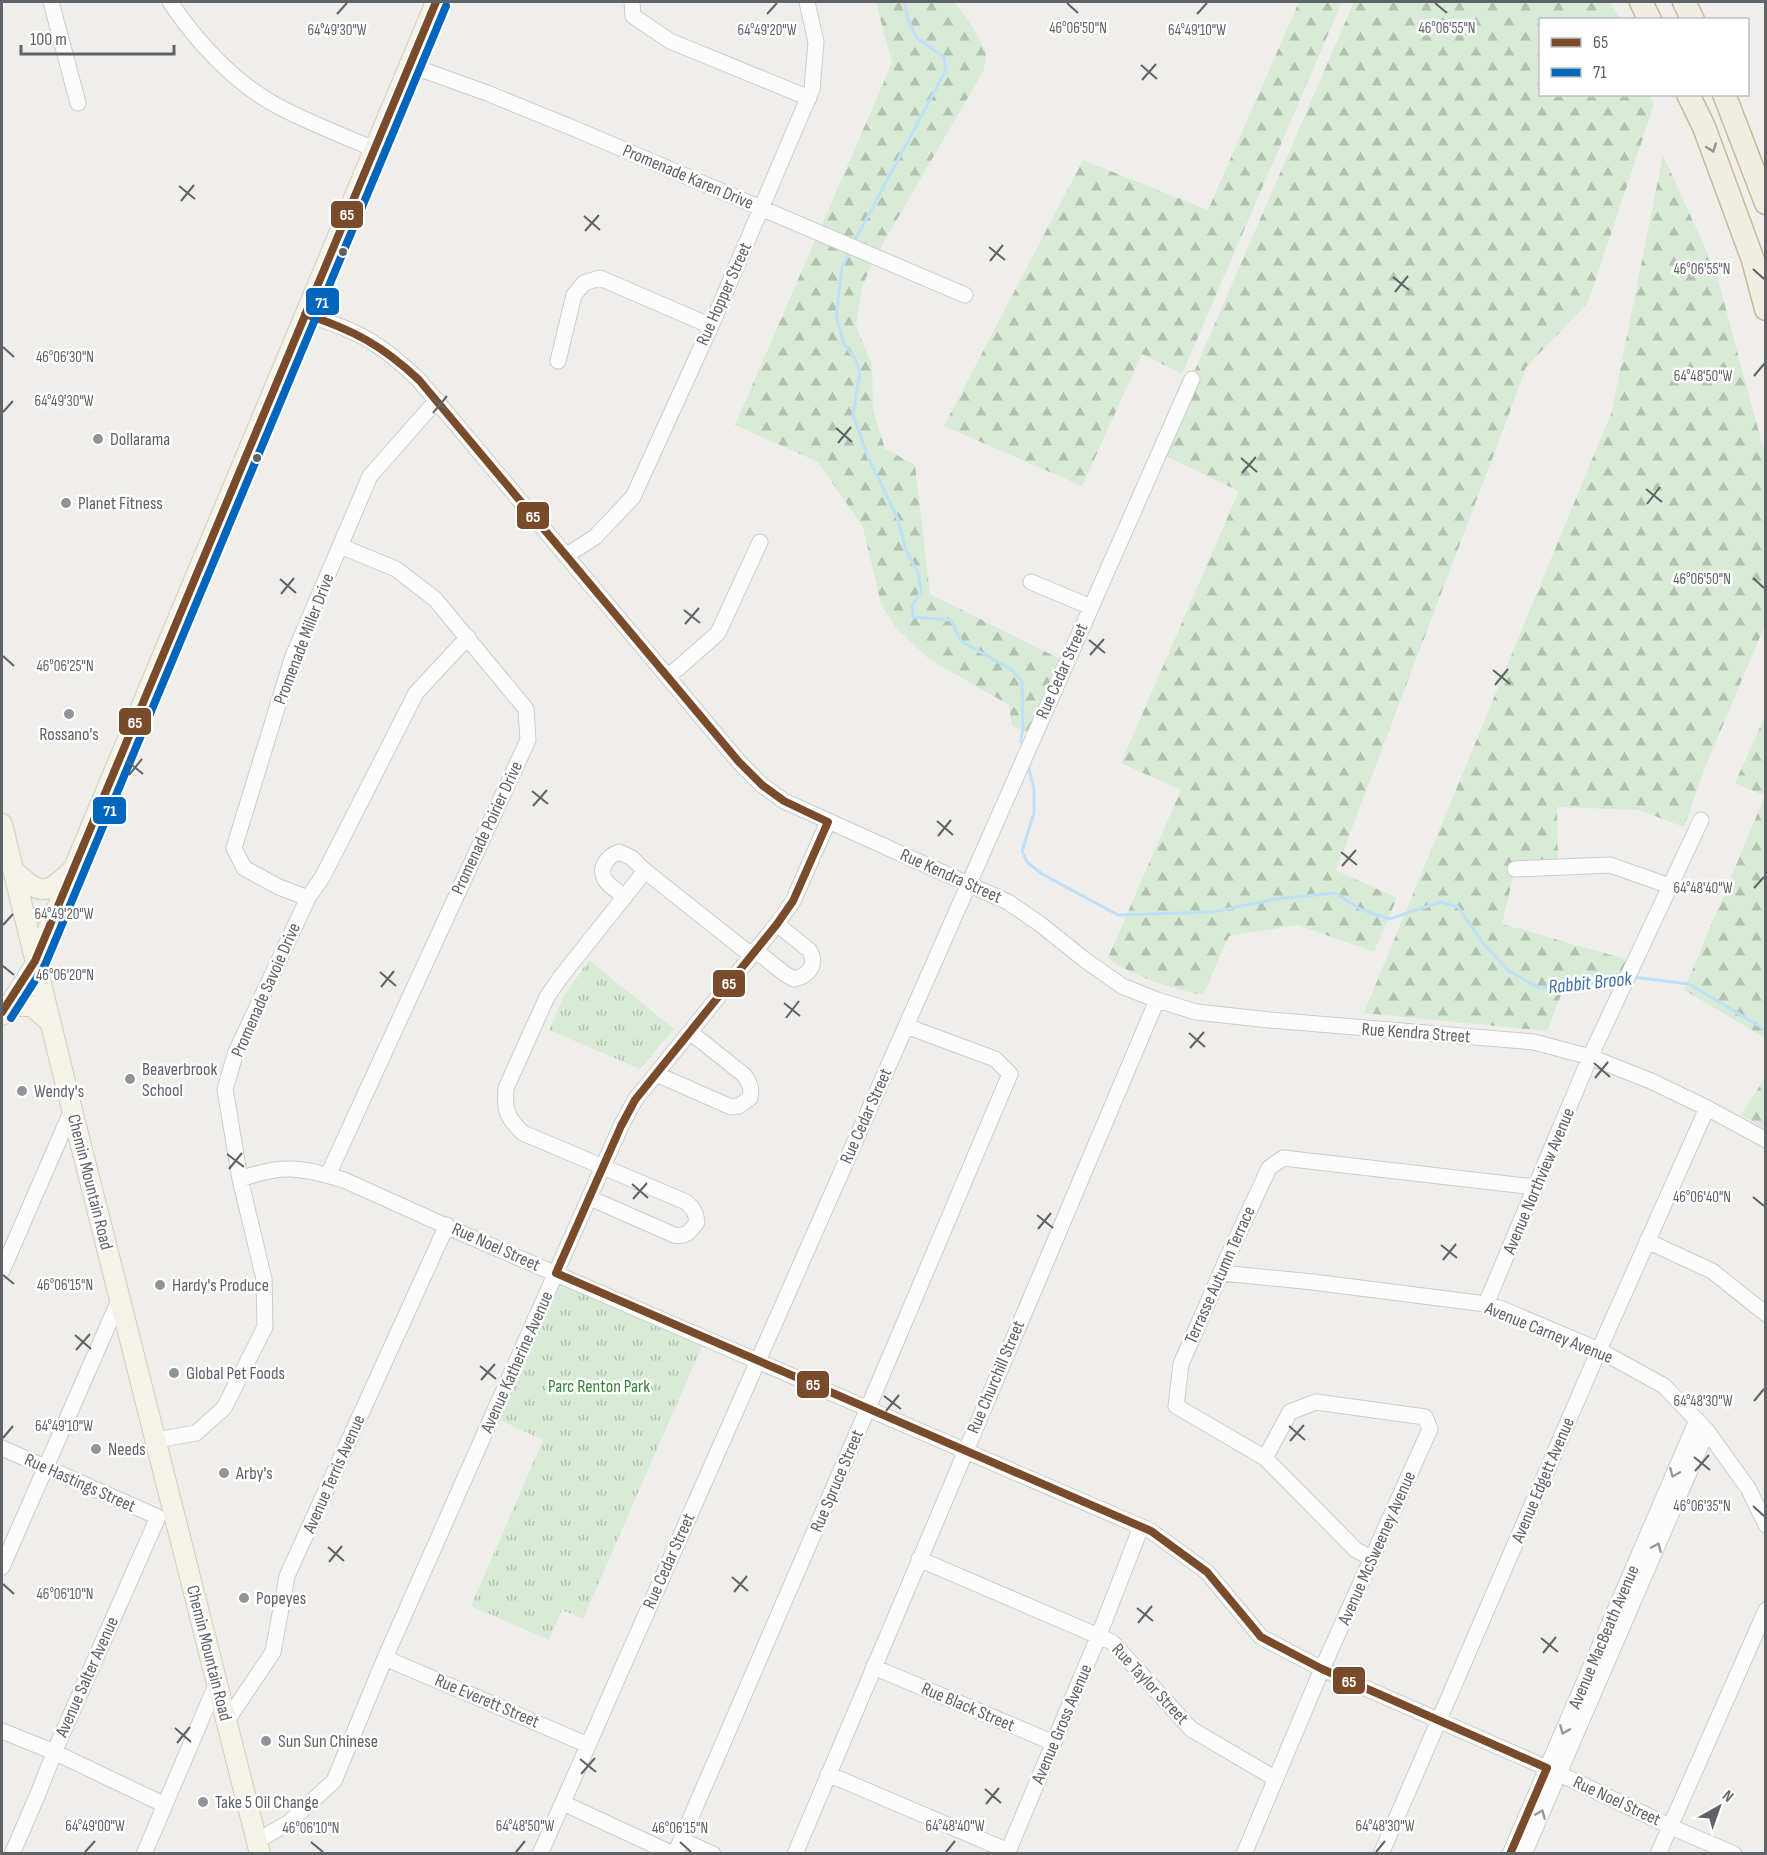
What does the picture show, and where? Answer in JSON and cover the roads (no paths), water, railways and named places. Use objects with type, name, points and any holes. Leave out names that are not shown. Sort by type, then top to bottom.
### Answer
[{"type":"highway","points":[[1641,2],[1649,18]]},
{"type":"highway","points":[[1684,2],[1692,18]]},
{"type":"highway","points":[[1689,96],[1704,126],[1753,260],[1766,309]]},
{"type":"highway","points":[[1725,96],[1766,203]]},
{"type":"main road","points":[[34,961],[436,2]]},
{"type":"main road","name":"Chemin Mountain Road","points":[[2,824],[34,961],[156,1440],[166,1515],[216,1685],[259,1847]]},
{"type":"main road","points":[[13,870],[31,887],[43,890],[55,886],[75,867]]},
{"type":"main road","points":[[2,1014],[14,1006],[32,1006],[50,1022]]},
{"type":"street","points":[[51,2],[78,103]]},
{"type":"street","points":[[170,2],[200,41],[248,86],[273,104],[374,149]]},
{"type":"street","points":[[632,2],[633,16],[670,41],[809,98]]},
{"type":"street","name":"Rue Hopper Street","points":[[567,555],[595,537],[633,497],[711,326],[812,89],[816,42],[807,2]]},
{"type":"street","name":"Promenade Karen Drive","points":[[409,65],[487,93],[573,128],[965,296]]},
{"type":"street","points":[[558,361],[574,295],[584,283],[600,278],[711,326]]},
{"type":"street","name":"Rue Kendra Street","points":[[305,314],[340,326],[374,343],[400,362],[437,400],[740,762],[762,785],[784,801],[1008,902],[1108,977],[1122,986],[1157,1000],[1196,1012],[1534,1042],[1590,1056],[1651,1081],[1766,1140]]},
{"type":"street","name":"Rue Cedar Street","points":[[540,1854],[1191,379]]},
{"type":"street","name":"Promenade Miller Drive","points":[[308,898],[279,887],[244,868],[234,848],[293,656],[370,476],[437,400]]},
{"type":"street","points":[[669,676],[718,633],[760,542]]},
{"type":"street","name":"Promenade Poirier Drive","points":[[328,1175],[528,740],[526,709],[435,598],[396,569],[340,546]]},
{"type":"street","points":[[1031,582],[1091,607]]},
{"type":"street","name":"Promenade Savoie Drive","points":[[156,1440],[196,1433],[224,1408],[265,1327],[264,1279],[240,1179],[225,1089],[236,1052],[308,898],[323,876],[416,693],[468,636]]},
{"type":"street","name":"Avenue Northview Avenue","points":[[1486,1304],[1590,1056],[1701,819]]},
{"type":"street","name":"Avenue Katherine Avenue","points":[[259,1847],[334,1781],[385,1658],[621,1126],[635,1100],[793,901],[828,822]]},
{"type":"street","points":[[625,897],[605,879],[603,873],[607,858],[619,852],[626,854],[645,871],[785,974],[794,979],[807,974],[812,968],[812,954],[777,924]]},
{"type":"street","points":[[1515,869],[1610,865],[1670,886]]},
{"type":"street","points":[[590,1198],[674,1235],[688,1234],[697,1222],[693,1207],[686,1202],[523,1132],[511,1121],[504,1104],[506,1088],[547,997],[645,871]]},
{"type":"street","points":[[2,1014],[34,961]]},
{"type":"street","name":"Rue Churchill Street","points":[[795,1854],[828,1774],[878,1668],[919,1559],[964,1451],[1157,1000]]},
{"type":"street","name":"Rue Spruce Street","points":[[677,1849],[1010,1074],[995,1059],[906,1026]]},
{"type":"street","points":[[656,1074],[731,1107],[739,1107],[750,1098],[749,1082],[744,1075],[690,1032]]},
{"type":"street","name":"Avenue Edgett Avenue","points":[[1382,1854],[1599,1350],[1707,1108]]},
{"type":"street","points":[[2,1271],[72,1110]]},
{"type":"street","name":"Terrasse Autumn Terrace","points":[[1371,1558],[1356,1550],[1265,1458],[1176,1406],[1180,1364],[1269,1168],[1283,1158],[1535,1187]]},
{"type":"street","name":"Rue Noel Street","points":[[240,1179],[288,1168],[344,1180],[1141,1527],[1207,1572],[1261,1637],[1322,1669],[1734,1854]]},
{"type":"street","name":"Avenue Terris Avenue","points":[[226,1722],[273,1652],[287,1576],[447,1225]]},
{"type":"street","points":[[1647,1241],[1712,1271],[1766,1314]]},
{"type":"street","name":"Avenue Carney Avenue","points":[[1221,1273],[1486,1304],[1599,1350],[1664,1386],[1702,1426],[1748,1488],[1766,1525]]},
{"type":"street","points":[[2,1567],[120,1298]]},
{"type":"street","name":"Avenue McSweeney Avenue","points":[[1244,1854],[1322,1669],[1430,1429],[1425,1417],[1316,1402],[1290,1412],[1265,1458]]},
{"type":"street","name":"Avenue MacBeath Avenue","points":[[1510,1854],[1553,1771],[1702,1426]]},
{"type":"street","name":"Rue Hastings Street","points":[[2,1448],[166,1515]]},
{"type":"street","name":"Avenue Salter Avenue","points":[[12,1854],[54,1752],[166,1515]]},
{"type":"street","name":"Avenue Gross Avenue","points":[[1007,1852],[1099,1635],[1141,1527]]},
{"type":"street","name":"Rue Taylor Street","points":[[919,1559],[1112,1642],[1191,1729],[1276,1779]]},
{"type":"street","points":[[1658,1854],[1766,1610]]},
{"type":"street","name":"Rue Everett Street","points":[[385,1658],[588,1744]]},
{"type":"street","name":"Rue Black Street","points":[[878,1668],[1054,1743]]},
{"type":"street","points":[[144,1854],[216,1685]]},
{"type":"street","points":[[2,1731],[54,1752],[165,1805]]},
{"type":"street","name":"Avenue MacBeath Avenue","points":[[1524,1854],[1553,1771]]},
{"type":"street","points":[[828,1774],[1007,1852]]},
{"type":"street","points":[[563,1803],[677,1849],[712,1854]]},
{"type":"waterway","points":[[854,242],[946,70],[944,57],[916,37],[907,17],[905,2]]},
{"type":"waterway","points":[[850,251],[842,267],[836,316],[844,344],[856,360],[860,373],[853,415],[868,457],[897,517],[906,550],[918,573],[921,591],[912,606],[913,617],[951,620],[961,641],[1012,670],[1022,681],[1021,741],[1023,748]]},
{"type":"waterway","points":[[1028,766],[1034,789],[1034,813],[1022,851],[1027,862],[1042,874],[1118,915],[1213,912],[1275,899],[1335,893],[1360,909],[1389,919],[1441,902],[1458,907],[1483,943],[1509,971],[1539,988],[1621,979]]},
{"type":"waterway","name":"Rabbit Brook","points":[[1633,977],[1689,984],[1766,1030]]},
{"type":"place","name":"Dollarama","points":[[98,439]]},
{"type":"place","name":"Planet Fitness","points":[[66,503]]},
{"type":"place","name":"Rossano's","points":[[69,714]]},
{"type":"place","name":"Beaverbrook School","points":[[130,1079]]},
{"type":"place","name":"Wendy's","points":[[22,1091]]},
{"type":"place","name":"Hardy's Produce","points":[[160,1285]]},
{"type":"place","name":"Global Pet Foods","points":[[174,1373]]},
{"type":"place","name":"Needs","points":[[96,1449]]},
{"type":"place","name":"Arby's","points":[[224,1473]]},
{"type":"place","name":"Popeyes","points":[[244,1598]]},
{"type":"place","name":"Sun Sun Chinese","points":[[266,1741]]},
{"type":"place","name":"Take 5 Oil Change","points":[[203,1802]]},
{"type":"park label","name":"Parc Renton Park","points":[[599,1386]]}]
